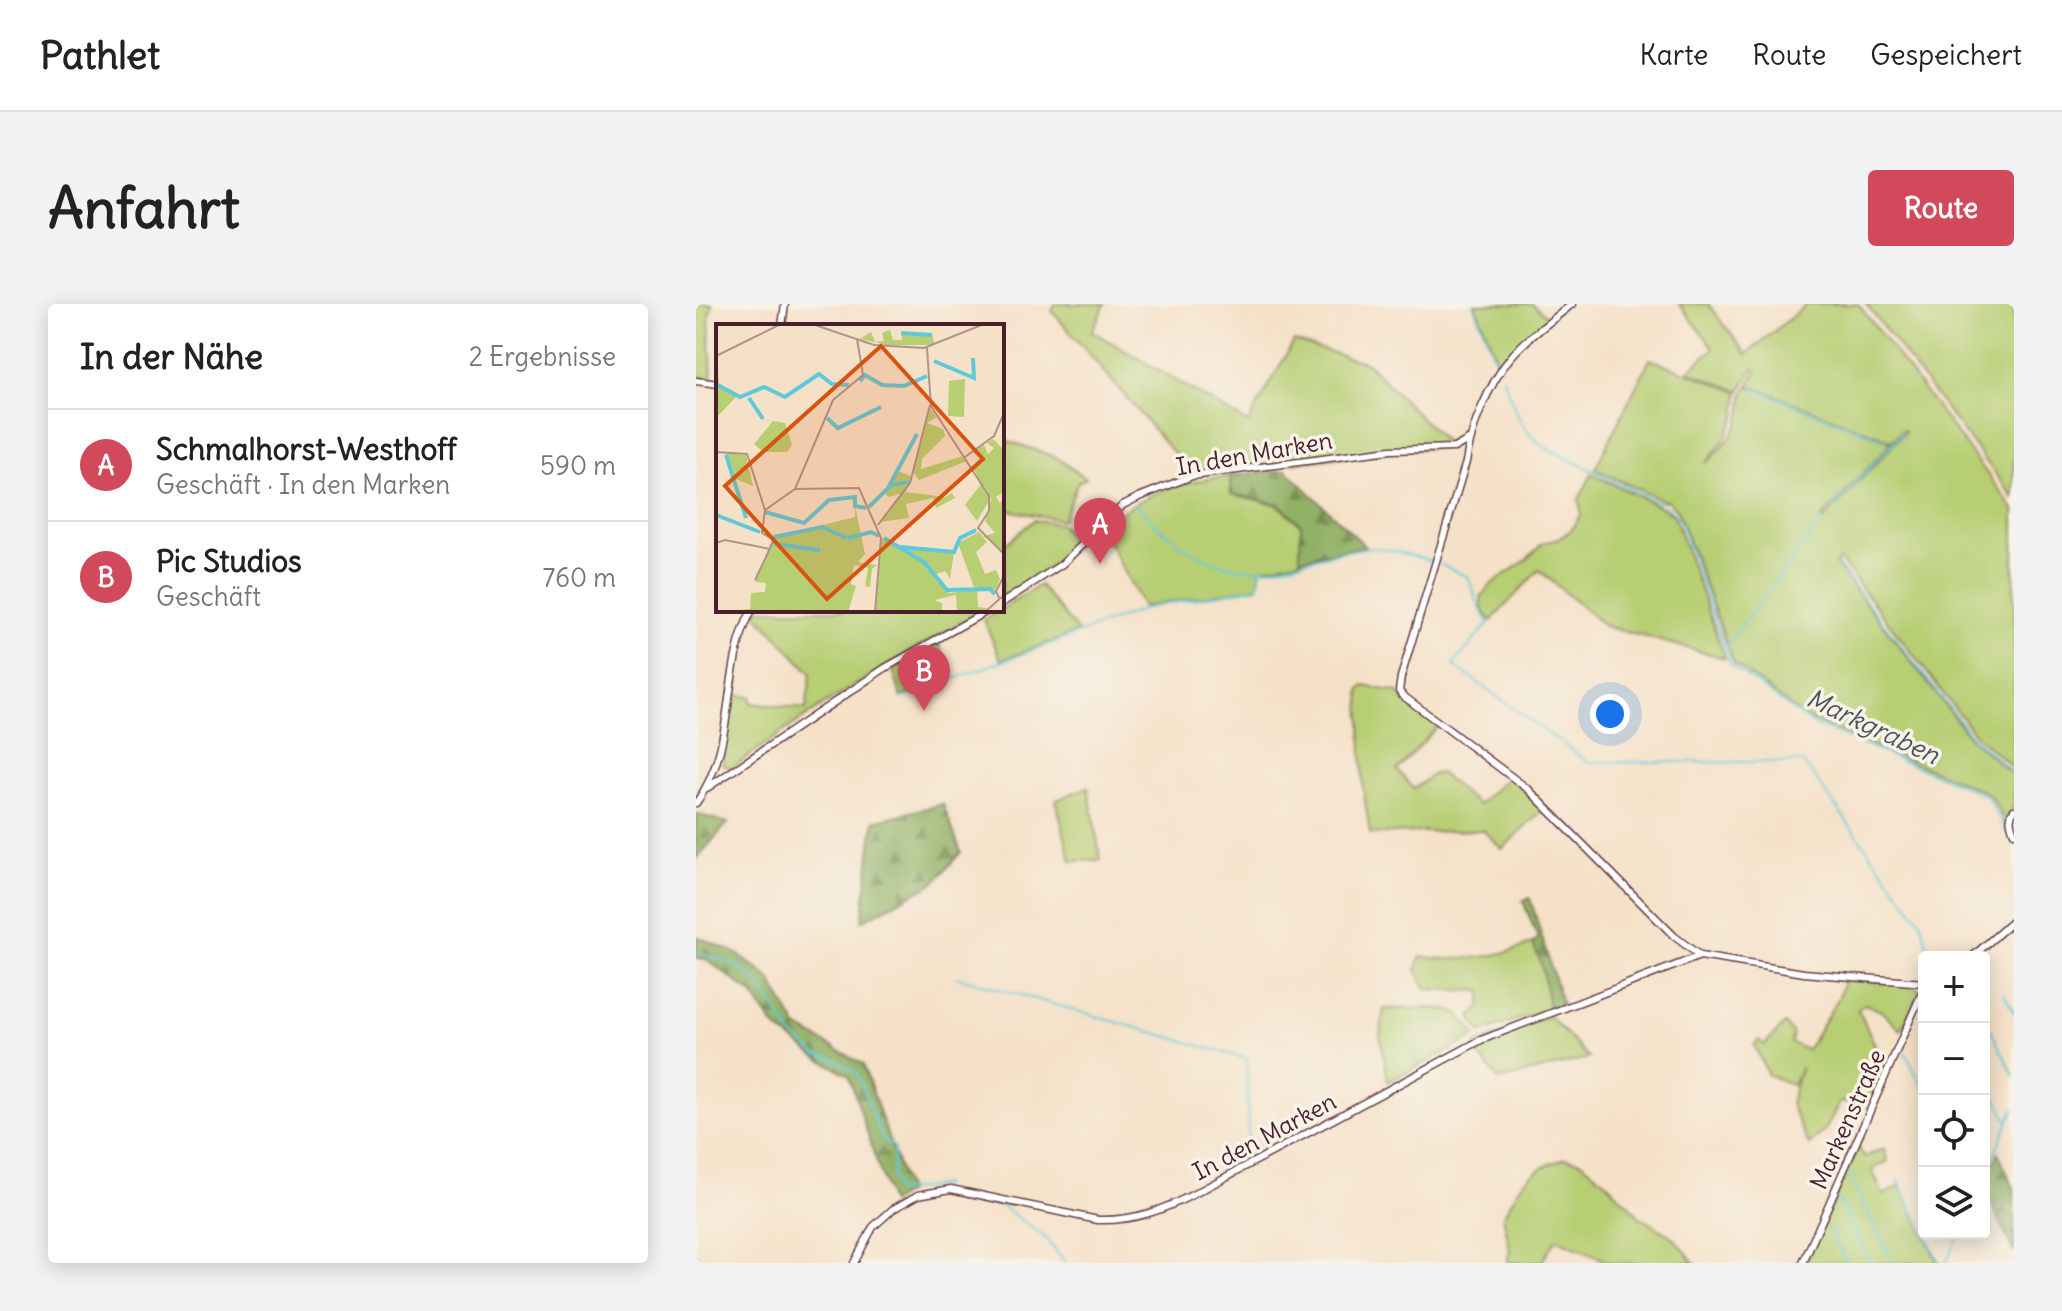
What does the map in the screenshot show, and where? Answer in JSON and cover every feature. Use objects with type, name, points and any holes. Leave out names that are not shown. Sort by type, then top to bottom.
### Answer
[{"type":"street","points":[[782,324],[785,304]]},
{"type":"street","points":[[1572,304],[1512,355],[1497,377],[1470,439],[1399,691],[1528,789],[1674,936],[1700,956],[1804,973],[1918,985]]},
{"type":"street","points":[[696,381],[716,384]]},
{"type":"street","name":"In den Marken","points":[[1004,602],[1062,564],[1123,505],[1192,476],[1390,450],[1454,448],[1470,439]]},
{"type":"street","points":[[1454,448],[1466,462]]},
{"type":"street","points":[[696,803],[715,770],[736,657],[751,612]]},
{"type":"street","points":[[707,788],[885,668],[985,612]]},
{"type":"street","points":[[715,770],[725,778]]},
{"type":"street","points":[[2014,810],[2011,824],[2014,833]]},
{"type":"street","points":[[1979,951],[2014,920]]},
{"type":"street","name":"In den Marken","points":[[854,1263],[873,1227],[893,1209],[918,1195],[951,1189],[1098,1220],[1122,1220],[1150,1214],[1194,1194],[1481,1040],[1700,956]]},
{"type":"street","name":"Markenstraße","points":[[1803,1263],[1918,1000]]},
{"type":"green space","points":[[696,304],[712,304],[709,318],[712,379],[696,376]]},
{"type":"green space","points":[[1055,304],[1105,304],[1092,331],[1248,423],[1294,341],[1367,363],[1449,446],[1192,474],[1052,311]]},
{"type":"green space","points":[[1475,304],[1532,304],[1548,317],[1498,362]]},
{"type":"green space","points":[[1679,304],[1708,304],[1747,354],[1807,304],[1858,304],[2014,509],[2014,768],[1977,737],[1840,560],[1836,564],[1971,739],[2014,776],[2014,806],[2005,821],[1988,793],[1804,717],[1734,663],[1677,510],[1667,500],[1663,501],[1595,469],[1650,359],[1739,392],[1736,416],[1723,442],[1705,464],[1734,431],[1748,386],[1891,443],[1822,518],[1824,520],[1905,432],[1902,430],[1892,441],[1749,385],[1757,370],[1754,368],[1740,391],[1688,371],[1714,348]]},
{"type":"green space","points":[[1866,304],[2014,304],[2014,498]]},
{"type":"green space","points":[[1004,440],[1056,457],[1086,478],[1078,482],[1062,520],[1004,509]]},
{"type":"green space","points":[[1286,470],[1365,546],[1300,559],[1301,524],[1279,504],[1232,494],[1230,476]]},
{"type":"green space","points":[[1592,474],[1674,516],[1725,658],[1604,626],[1539,570],[1491,621],[1482,608],[1481,597],[1490,585],[1526,560],[1543,543],[1559,539],[1571,530],[1581,514],[1579,499]]},
{"type":"green space","points":[[1230,476],[1231,494],[1278,505],[1301,525],[1300,560],[1261,569],[1258,587],[1143,607],[1102,530],[1129,507],[1161,491],[1195,481]]},
{"type":"green space","points":[[1034,520],[1059,524],[1078,543],[1058,562],[1004,598],[1004,545]]},
{"type":"green space","points":[[1040,585],[1078,632],[1001,660],[984,620],[997,612],[1004,612],[1004,608]]},
{"type":"green space","points":[[979,612],[854,685],[731,769],[722,763],[734,695],[751,697],[751,703],[806,709],[811,673],[755,613]]},
{"type":"green space","points":[[939,644],[952,678],[901,697],[893,670]]},
{"type":"green space","points":[[1364,686],[1398,692],[1402,699],[1439,725],[1397,770],[1414,789],[1433,774],[1440,773],[1478,805],[1508,777],[1545,808],[1502,849],[1483,830],[1370,834],[1363,787],[1360,690]]},
{"type":"green space","points":[[1088,787],[1101,860],[1071,861],[1056,800]]},
{"type":"green space","points":[[943,804],[961,852],[935,882],[862,921],[874,821]]},
{"type":"green space","points":[[696,814],[728,823],[696,859]]},
{"type":"green space","points":[[1530,898],[1562,1004],[1549,1008],[1542,966],[1533,943],[1538,939],[1523,901]]},
{"type":"green space","points":[[696,936],[736,953],[769,978],[797,1027],[863,1064],[907,1192],[890,1204],[849,1075],[816,1057],[775,1027],[751,993],[706,959],[696,958]]},
{"type":"green space","points":[[1533,943],[1542,966],[1549,1008],[1481,1033],[1471,1017],[1481,1005],[1482,991],[1427,989],[1416,970],[1421,956],[1448,959],[1478,957],[1508,952]]},
{"type":"green space","points":[[1844,980],[1915,985],[1918,989],[1918,996],[1901,1030],[1881,1011],[1865,1004],[1858,1009],[1885,1066],[1872,1099],[1839,1103],[1826,1129],[1809,1145],[1790,1103],[1801,1067],[1793,1085],[1768,1075],[1754,1045],[1759,1040],[1764,1045],[1785,1024],[1793,1034],[1791,1043],[1807,1050],[1839,997]]},
{"type":"green space","points":[[1427,1008],[1456,1013],[1476,1036],[1388,1082],[1380,1033],[1384,1009]]},
{"type":"green space","points":[[1549,1016],[1589,1058],[1499,1080],[1475,1051],[1476,1045]]},
{"type":"green space","points":[[1858,1146],[1864,1157],[1884,1149],[1888,1161],[1872,1170],[1883,1195],[1901,1186],[1918,1221],[1918,1239],[1926,1239],[1938,1263],[1806,1263]]},
{"type":"green space","points":[[1998,1153],[2014,1188],[2014,1252],[1990,1201],[1990,1173]]},
{"type":"green space","points":[[1566,1158],[1580,1161],[1604,1180],[1640,1217],[1674,1238],[1695,1263],[1610,1263],[1556,1239],[1541,1263],[1507,1263],[1510,1250],[1503,1216],[1527,1178]]},
{"type":"waterway","name":"Markgraben","points":[[1473,304],[1498,368]]},
{"type":"waterway","points":[[1539,326],[1565,304]]},
{"type":"waterway","points":[[1497,364],[1519,343]]},
{"type":"waterway","name":"Markgraben","points":[[1503,377],[1518,417],[1536,440],[1546,448],[1659,503]]},
{"type":"waterway","points":[[1753,388],[1887,441]]},
{"type":"waterway","points":[[1833,508],[1903,432]]},
{"type":"waterway","points":[[1135,503],[1161,529],[1191,551],[1243,569],[1288,565],[1373,548],[1432,561]]},
{"type":"waterway","name":"Markgraben","points":[[1664,505],[1678,517],[1731,665],[1811,723],[1986,795],[2014,844]]},
{"type":"waterway","points":[[1725,647],[1822,521]]},
{"type":"waterway","points":[[1440,564],[1468,577],[1489,623],[1453,665],[1588,762],[1803,762],[1921,922],[1929,951]]},
{"type":"waterway","points":[[1838,565],[1973,738],[2014,774]]},
{"type":"waterway","points":[[902,698],[1150,607],[1258,587],[1261,569]]},
{"type":"waterway","points":[[696,953],[735,964],[757,981],[791,1034],[816,1054],[836,1060],[857,1073],[882,1138],[894,1147],[892,1177],[896,1192],[944,1185]]},
{"type":"waterway","points":[[957,977],[1247,1059],[1248,1159]]},
{"type":"waterway","points":[[2004,993],[2014,1013]]},
{"type":"waterway","points":[[1987,1023],[2014,1076]]},
{"type":"waterway","points":[[1905,1052],[1918,1077]]},
{"type":"waterway","points":[[1990,1085],[2008,1122]]},
{"type":"waterway","points":[[1988,1167],[2014,1109]]},
{"type":"waterway","points":[[1849,1175],[1893,1263]]},
{"type":"waterway","points":[[1898,1180],[1918,1219]]},
{"type":"waterway","points":[[958,1196],[1002,1206],[1043,1236],[1066,1263]]},
{"type":"waterway","points":[[1838,1199],[1870,1263]]},
{"type":"waterway","points":[[1829,1228],[1847,1263]]},
{"type":"waterway","points":[[1928,1239],[1940,1263]]},
{"type":"waterway","points":[[1946,1263],[1956,1239]]},
{"type":"waterway","points":[[696,1255],[704,1263]]},
{"type":"place","name":"Schmalhorst-Westhoff","points":[[1100,564]]},
{"type":"place","name":"Pic Studios","points":[[924,711]]}]
